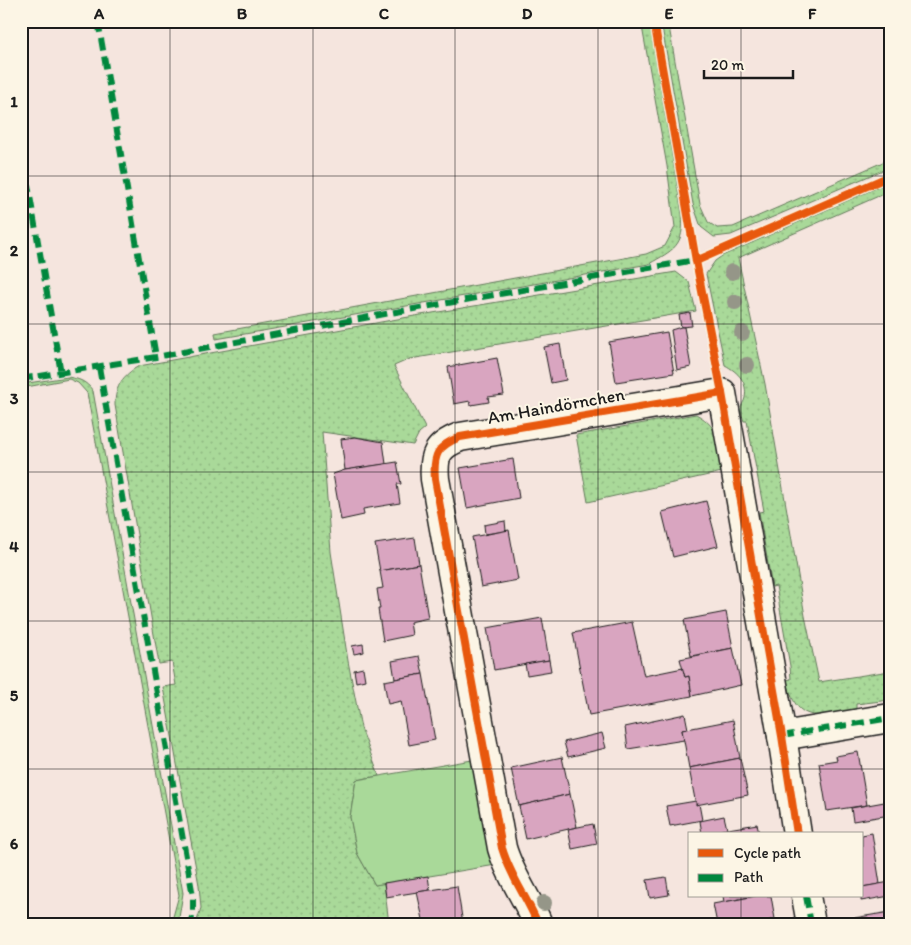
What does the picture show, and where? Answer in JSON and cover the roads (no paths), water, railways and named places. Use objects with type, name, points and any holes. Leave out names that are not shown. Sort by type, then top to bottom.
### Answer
[{"type":"street","name":"Am Haindörnchen","points":[[538,924],[531,906],[515,881],[502,848],[435,479],[434,466],[437,454],[446,443],[460,437],[722,393],[782,736],[797,832]]},
{"type":"street","points":[[782,736],[890,718]]},
{"type":"street","points":[[806,898],[811,924]]}]
